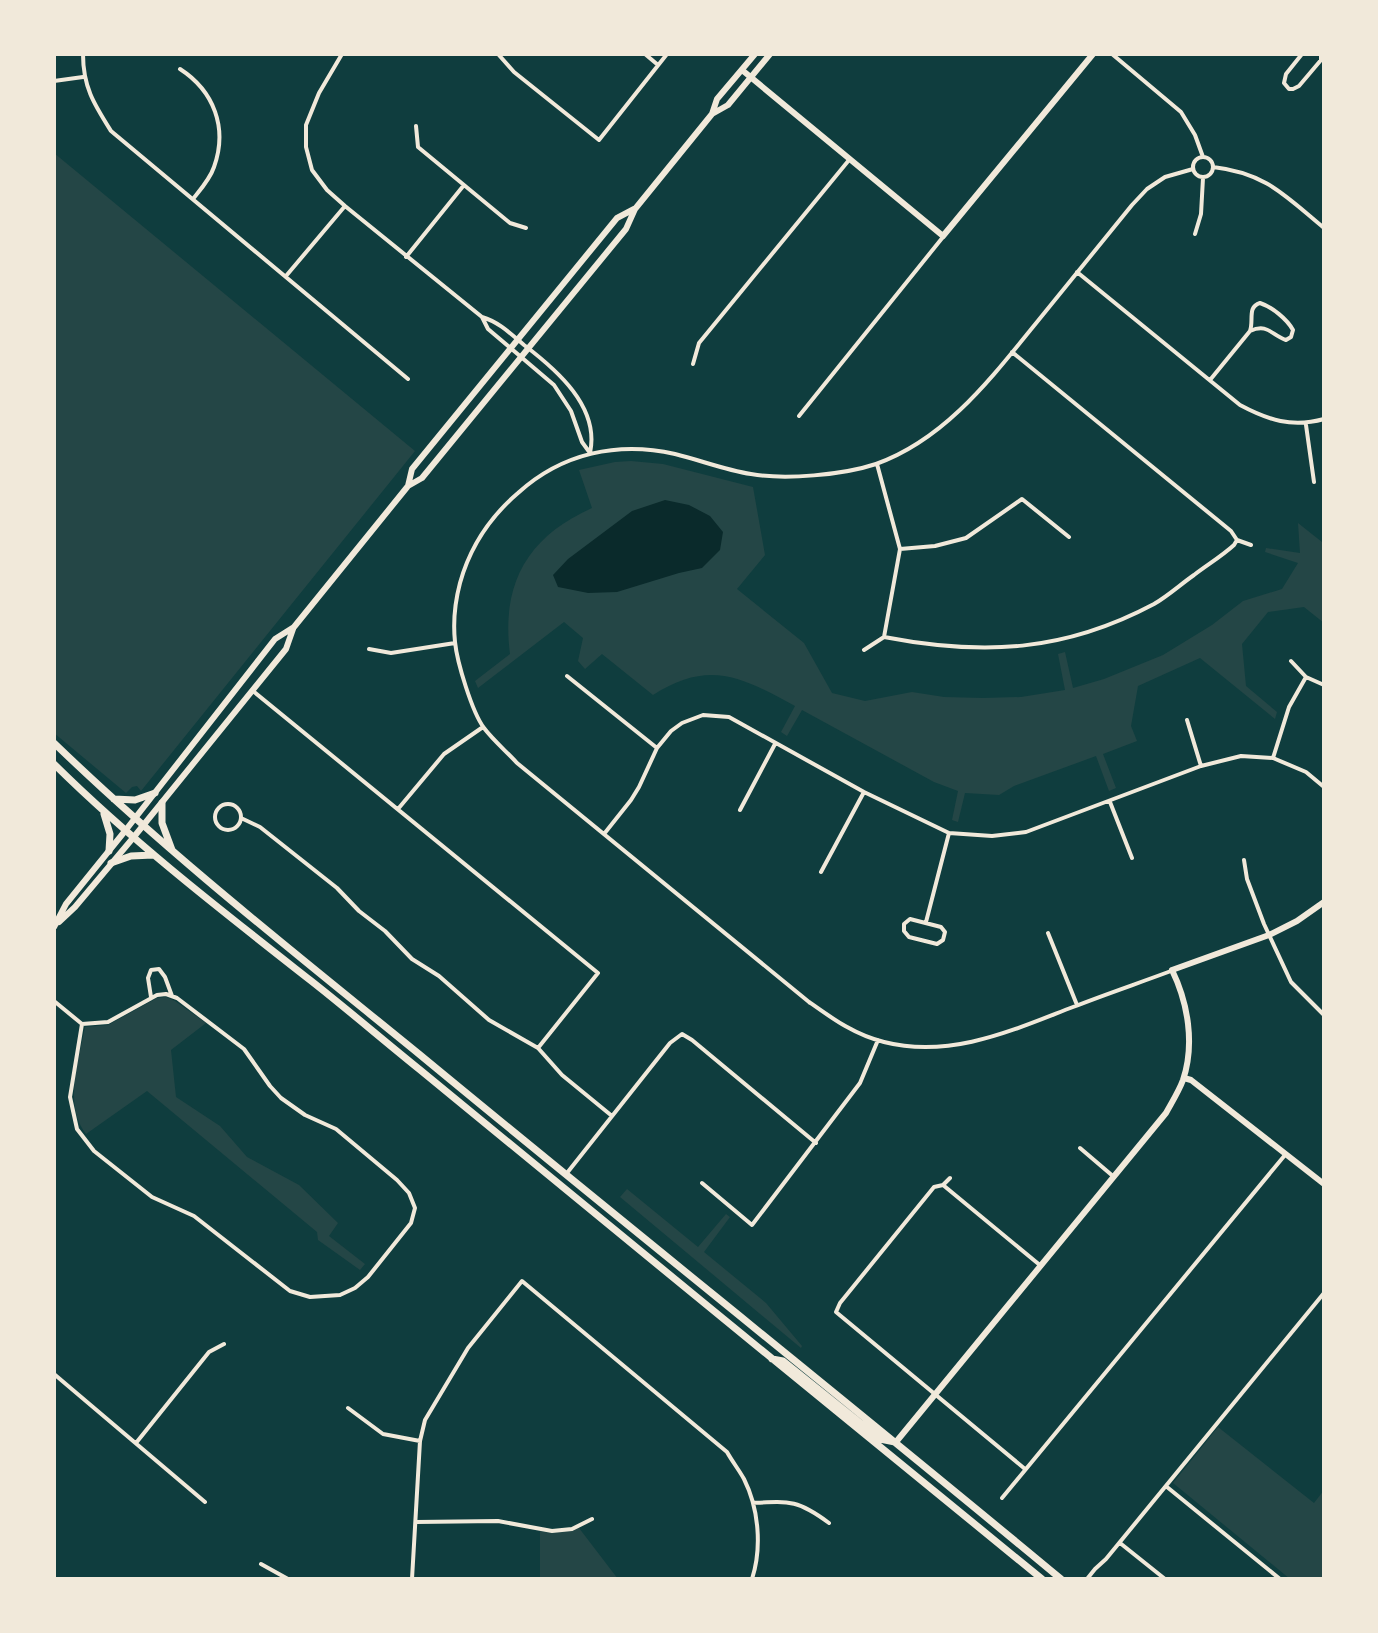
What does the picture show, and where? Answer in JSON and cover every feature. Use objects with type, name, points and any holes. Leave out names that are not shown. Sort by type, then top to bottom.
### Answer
[{"type":"highway","points":[[54,743],[173,852],[1061,1579]]},
{"type":"highway","points":[[54,764],[153,855],[1042,1579]]},
{"type":"highway","points":[[112,799],[135,800],[155,793]]},
{"type":"highway","points":[[162,803],[162,823],[173,852]]},
{"type":"highway","points":[[104,812],[110,834],[109,851]]},
{"type":"highway","points":[[111,863],[131,856],[153,855]]},
{"type":"highway","points":[[769,1359],[783,1361],[880,1439],[896,1442]]},
{"type":"main road","points":[[54,927],[66,904],[275,639],[294,627],[408,486],[422,478],[626,229],[635,209],[712,114],[717,99],[755,54]]},
{"type":"main road","points":[[712,114],[728,105],[770,54]]},
{"type":"main road","points":[[742,70],[943,236],[1093,54]]},
{"type":"main road","points":[[408,486],[412,469],[617,218],[635,209]]},
{"type":"main road","points":[[54,927],[75,907],[253,691],[286,649],[294,627]]},
{"type":"main road","points":[[896,1442],[1166,1113],[1184,1078],[1190,1033],[1179,985],[1172,970],[1269,935],[1297,921],[1324,902]]},
{"type":"main road","points":[[1184,1078],[1191,1080],[1324,1184]]},
{"type":"street","points":[[83,54],[83,77],[95,106],[111,131],[408,379]]},
{"type":"street","points":[[342,54],[311,109],[306,125],[306,147],[312,170],[327,190],[345,206],[482,317],[495,321],[529,348],[570,386],[585,411],[593,437],[590,453]]},
{"type":"street","points":[[498,54],[514,72],[599,140],[667,54]]},
{"type":"street","points":[[645,54],[658,65]]},
{"type":"street","points":[[1112,54],[1181,112],[1195,135],[1203,157],[1211,161],[1213,167],[1209,176],[1203,178],[1195,175],[1193,169],[1194,162],[1203,157]]},
{"type":"street","points":[[1302,54],[1284,77],[1289,89],[1299,86],[1322,59]]},
{"type":"street","points":[[180,69],[195,79],[209,97],[217,118],[219,137],[214,167],[193,199]]},
{"type":"street","points":[[54,81],[83,77]]},
{"type":"street","points":[[416,126],[418,147],[510,223],[526,228]]},
{"type":"street","points":[[693,364],[699,343],[849,160]]},
{"type":"street","points":[[1213,167],[1257,177],[1275,187],[1324,228]]},
{"type":"street","points":[[1172,970],[1011,1031],[967,1044],[918,1047],[878,1040],[842,1025],[809,1002],[517,763],[483,727],[470,699],[455,643],[455,601],[466,562],[482,532],[502,507],[526,485],[568,460],[608,450],[654,450],[752,475],[791,477],[877,464],[912,446],[940,428],[968,403],[1147,189],[1165,177],[1193,169]]},
{"type":"street","points":[[1195,234],[1201,214],[1203,178]]},
{"type":"street","points":[[406,257],[464,185]]},
{"type":"street","points":[[286,276],[345,206]]},
{"type":"street","points":[[799,416],[943,236]]},
{"type":"street","points":[[1077,272],[1240,405],[1275,420],[1306,424],[1324,419]]},
{"type":"street","points":[[1210,380],[1250,331],[1252,308],[1260,303],[1269,307],[1293,330],[1286,340],[1263,328],[1250,331]]},
{"type":"street","points":[[482,317],[488,329],[554,385],[571,411],[582,442],[590,453]]},
{"type":"street","points":[[1012,352],[1231,531],[1237,540],[1251,545]]},
{"type":"street","points":[[1306,424],[1314,482]]},
{"type":"street","points":[[877,464],[900,549],[884,637]]},
{"type":"street","points":[[900,549],[935,546],[966,538],[1022,499],[1069,537]]},
{"type":"street","points":[[864,650],[884,637],[958,648],[1034,646],[1074,637],[1116,622],[1157,602],[1237,540]]},
{"type":"street","points":[[369,649],[391,653],[455,643]]},
{"type":"street","points":[[1291,661],[1306,677],[1324,685]]},
{"type":"street","points":[[567,676],[657,748]]},
{"type":"street","points":[[1273,758],[1289,707],[1306,677]]},
{"type":"street","points":[[253,691],[598,973],[538,1048]]},
{"type":"street","points":[[604,834],[639,787],[657,748],[671,731],[703,715],[729,717],[864,792],[949,833],[992,836],[1026,832],[1201,766],[1241,756],[1273,758],[1306,772],[1324,787]]},
{"type":"street","points":[[1187,720],[1201,766]]},
{"type":"street","points":[[398,809],[444,754],[483,727]]},
{"type":"street","points":[[740,810],[775,744]]},
{"type":"street","points":[[821,872],[864,792]]},
{"type":"street","points":[[1110,802],[1132,858]]},
{"type":"street","points":[[232,804],[239,809],[241,818],[237,827],[229,830],[215,821],[218,809],[232,804]]},
{"type":"street","points":[[241,818],[260,827],[337,888],[412,959],[439,976],[489,1020],[538,1048],[562,1075],[612,1116]]},
{"type":"street","points":[[926,922],[949,833]]},
{"type":"street","points":[[1244,860],[1247,879],[1291,982],[1324,1015]]},
{"type":"street","points":[[910,919],[926,922],[941,927],[945,932],[943,940],[937,944],[909,937],[904,931],[904,924],[910,919]]},
{"type":"street","points":[[1048,933],[1077,1005]]},
{"type":"street","points":[[151,998],[148,978],[151,970],[159,969],[172,996]]},
{"type":"street","points":[[54,1001],[82,1024],[108,1022],[157,995],[177,998],[244,1049],[281,1098],[305,1115],[336,1129],[397,1180],[409,1193],[415,1208],[411,1223],[368,1277],[355,1288],[340,1295],[310,1297],[290,1291],[194,1216],[152,1197],[94,1151],[77,1129],[70,1097],[82,1024]]},
{"type":"street","points":[[565,1175],[670,1043],[682,1034],[816,1143]]},
{"type":"street","points":[[702,1183],[752,1225],[860,1083],[878,1040]]},
{"type":"street","points":[[1080,1148],[1114,1177]]},
{"type":"street","points":[[1002,1498],[1286,1153]]},
{"type":"street","points":[[950,1178],[943,1185],[934,1187],[840,1303],[836,1312],[1025,1469]]},
{"type":"street","points":[[943,1185],[1041,1266]]},
{"type":"street","points":[[412,1579],[420,1441],[425,1420],[468,1348],[522,1281],[727,1452],[745,1481],[753,1503],[759,1549],[752,1579]]},
{"type":"street","points":[[1087,1579],[1120,1543],[1324,1293]]},
{"type":"street","points":[[834,1298],[840,1303]]},
{"type":"street","points":[[136,1443],[209,1352],[224,1344]]},
{"type":"street","points":[[54,1374],[205,1502]]},
{"type":"street","points":[[348,1408],[383,1434],[420,1441]]},
{"type":"street","points":[[1166,1486],[1280,1579]]},
{"type":"street","points":[[753,1503],[787,1501],[809,1509],[829,1523]]},
{"type":"street","points":[[416,1522],[498,1521],[552,1531],[572,1529],[592,1519]]},
{"type":"street","points":[[1120,1543],[1165,1579]]},
{"type":"street","points":[[261,1564],[288,1579]]},
{"type":"shaded area","points":[[54,153],[415,451],[141,791],[137,786],[126,793],[54,733]]},
{"type":"shaded area","points":[[631,461],[663,464],[753,487],[765,555],[737,589],[804,643],[832,693],[865,701],[912,692],[944,697],[1021,697],[1065,690],[1058,654],[1065,652],[1073,688],[1163,655],[1212,625],[1243,601],[1282,589],[1298,563],[1265,552],[1266,548],[1300,553],[1298,523],[1322,542],[1324,540],[1324,623],[1304,607],[1268,612],[1242,644],[1246,686],[1277,712],[1275,719],[1200,658],[1138,686],[1131,726],[1137,741],[1103,754],[1116,788],[1109,791],[1096,756],[1014,786],[999,795],[965,793],[958,822],[952,820],[958,791],[934,782],[802,710],[787,736],[781,732],[795,706],[742,680],[709,675],[691,677],[653,695],[602,654],[585,669],[578,661],[583,638],[564,622],[478,688],[475,681],[510,654],[510,606],[523,566],[550,533],[592,508],[579,470]]},
{"type":"shaded area","points":[[665,500],[689,505],[710,516],[723,532],[720,550],[702,568],[617,592],[588,593],[558,587],[553,575],[568,559],[632,511]]},
{"type":"shaded area","points":[[166,997],[206,1023],[171,1050],[176,1097],[220,1126],[247,1157],[299,1185],[338,1223],[329,1236],[365,1264],[360,1270],[318,1240],[317,1232],[147,1091],[86,1134],[75,1110],[74,1096],[85,1027],[108,1025],[157,998]]},
{"type":"shaded area","points":[[627,1189],[698,1247],[726,1214],[730,1217],[704,1252],[766,1303],[801,1348],[620,1197]]},
{"type":"shaded area","points":[[1218,1427],[1314,1503],[1324,1490],[1324,1579],[1290,1579],[1173,1483]]},
{"type":"shaded area","points":[[579,1528],[618,1579],[540,1579],[540,1531],[551,1533]]}]
